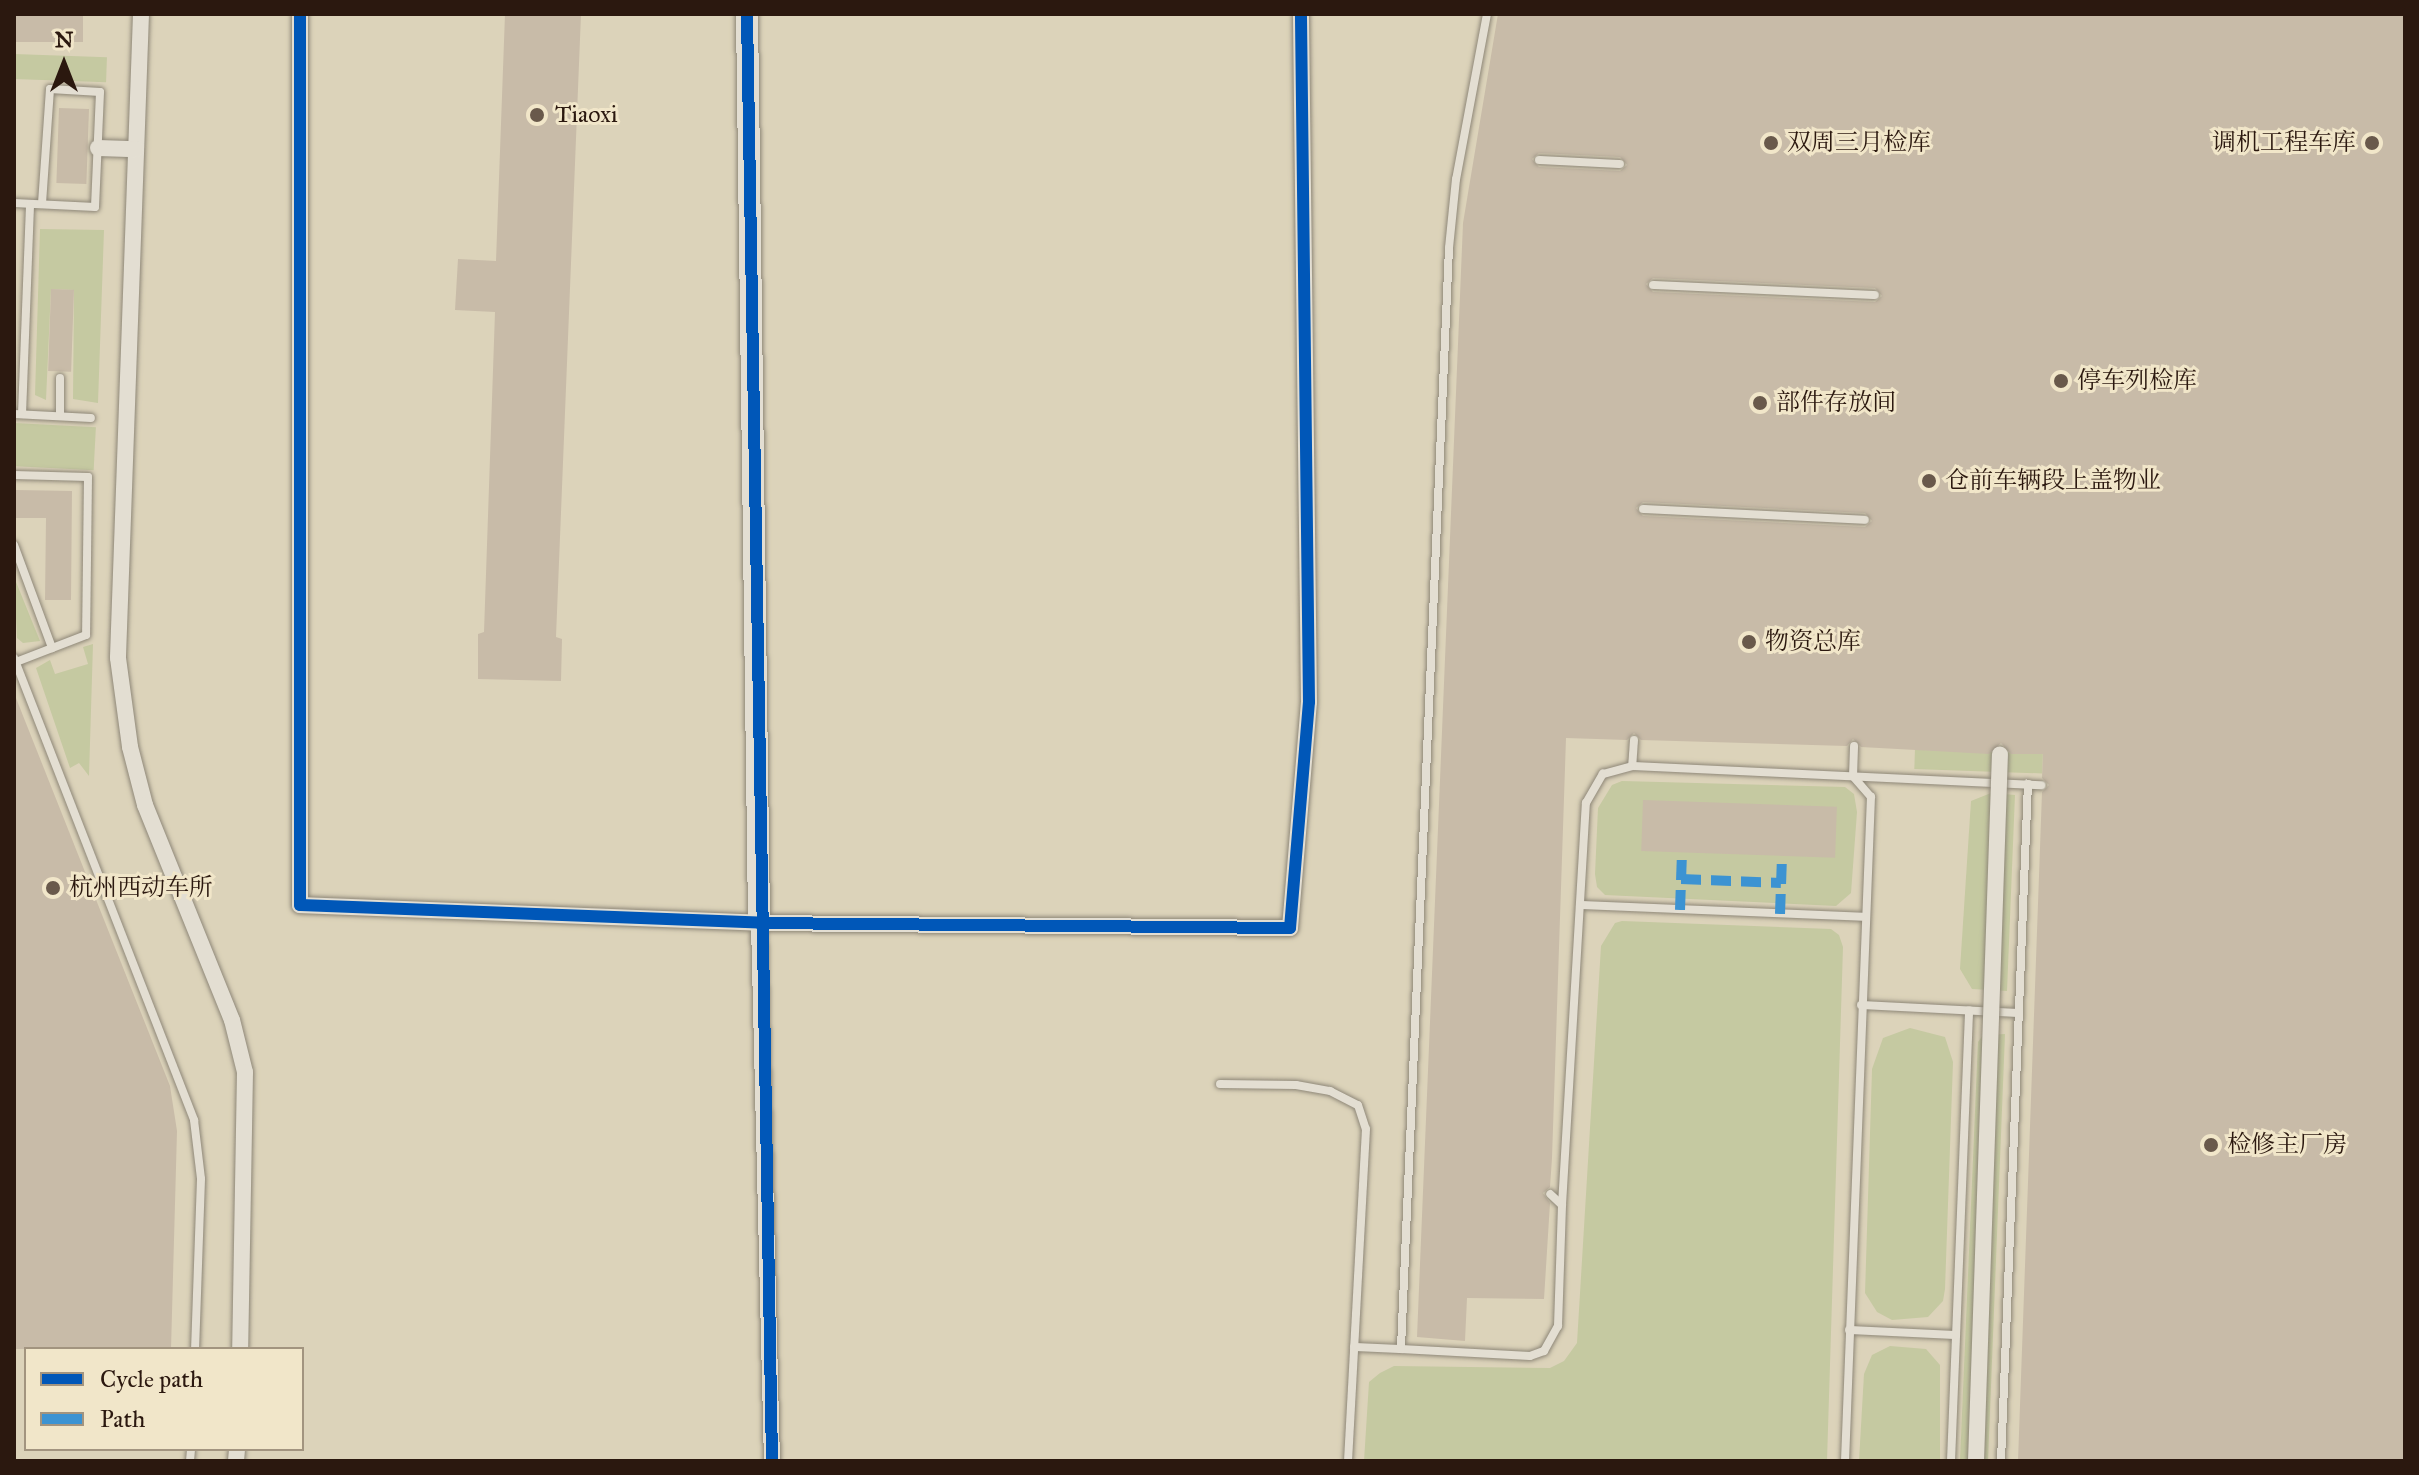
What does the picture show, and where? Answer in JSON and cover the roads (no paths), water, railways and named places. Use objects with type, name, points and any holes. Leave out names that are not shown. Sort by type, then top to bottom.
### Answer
[{"type":"street","points":[[141,14],[118,658],[130,747],[145,805],[232,1020],[245,1072],[240,1347]]},
{"type":"street","points":[[300,14],[300,905],[759,923],[1290,928],[1309,702],[1301,14]]},
{"type":"street","points":[[747,14],[759,923],[772,1461]]},
{"type":"street","points":[[98,148],[136,149]]},
{"type":"street","points":[[1976,1461],[2000,754]]},
{"type":"lane","points":[[1401,1349],[1449,248],[1456,179],[1487,14]]},
{"type":"lane","points":[[14,203],[95,207],[100,92],[50,89],[42,204]]},
{"type":"lane","points":[[1539,160],[1620,164]]},
{"type":"lane","points":[[30,204],[18,414],[91,418]]},
{"type":"lane","points":[[1653,285],[1875,295]]},
{"type":"lane","points":[[60,378],[60,416]]},
{"type":"lane","points":[[14,475],[88,477],[86,635],[15,660],[194,1120],[201,1179],[195,1347]]},
{"type":"lane","points":[[1643,509],[1865,520]]},
{"type":"lane","points":[[14,545],[52,648]]},
{"type":"lane","points":[[1632,766],[1634,740]]},
{"type":"lane","points":[[1845,1461],[1871,797],[1853,776],[1854,746]]},
{"type":"lane","points":[[1354,1347],[1530,1356],[1544,1351],[1558,1326],[1562,1205],[1586,803],[1603,774],[1632,766],[2042,785]]},
{"type":"lane","points":[[2001,1461],[2028,784]]},
{"type":"lane","points":[[1580,905],[1865,917]]},
{"type":"lane","points":[[1861,1005],[2019,1013]]},
{"type":"lane","points":[[1951,1461],[1969,1010]]},
{"type":"lane","points":[[1220,1084],[1296,1085],[1330,1091],[1358,1105],[1366,1129],[1348,1461]]},
{"type":"lane","points":[[1550,1194],[1562,1205]]},
{"type":"lane","points":[[1849,1330],[1956,1335]]},
{"type":"place","name":"Tiaoxi","points":[[537,115]]},
{"type":"place","name":"双周三月检库","points":[[1771,143]]},
{"type":"place","name":"调机工程车库","points":[[2372,143]]},
{"type":"place","name":"停车列检库","points":[[2061,381]]},
{"type":"place","name":"部件存放间","points":[[1760,403]]},
{"type":"place","name":"仓前车辆段上盖物业","points":[[1929,481]]},
{"type":"place","name":"物资总库","points":[[1749,642]]},
{"type":"place","name":"杭州西动车所","points":[[53,888]]},
{"type":"place","name":"检修主厂房","points":[[2211,1145]]}]
